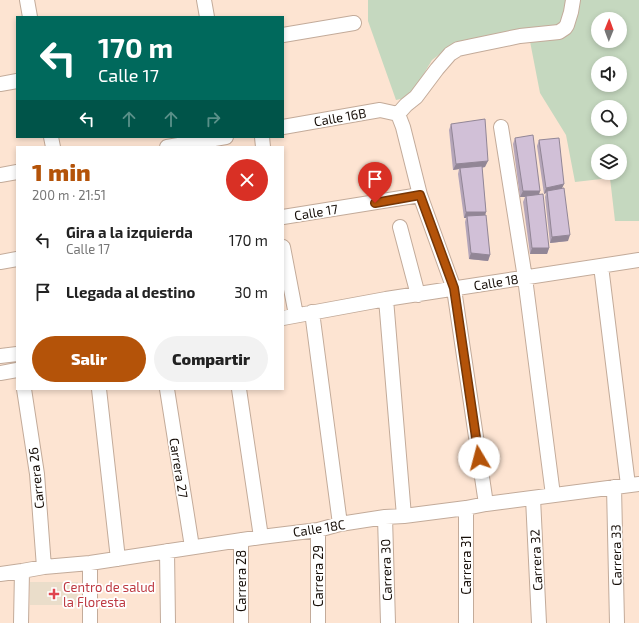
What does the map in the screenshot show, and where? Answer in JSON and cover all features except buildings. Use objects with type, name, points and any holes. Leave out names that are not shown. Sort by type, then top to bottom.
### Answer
[{"type":"street","points":[[27,0],[30,16]]},
{"type":"street","points":[[204,0],[207,16]]},
{"type":"street","points":[[486,504],[454,288],[420,195],[403,127],[398,114],[421,92],[436,69],[450,54],[472,46],[520,36],[559,32],[567,25],[573,0]]},
{"type":"street","points":[[284,35],[354,23]]},
{"type":"street","points":[[0,84],[16,81]]},
{"type":"street","name":"Calle 16B","points":[[284,127],[380,110],[398,114]]},
{"type":"street","points":[[501,127],[525,278],[553,495]]},
{"type":"street","points":[[173,146],[220,138]]},
{"type":"street","points":[[0,175],[16,172]]},
{"type":"street","name":"Calle 17","points":[[284,217],[420,195]]},
{"type":"street","points":[[400,227],[418,295]]},
{"type":"street","points":[[284,257],[290,316]]},
{"type":"street","points":[[0,262],[16,259]]},
{"type":"street","name":"Calle 18","points":[[290,316],[454,288],[639,260]]},
{"type":"street","points":[[601,266],[634,484]]},
{"type":"street","points":[[386,299],[404,516]]},
{"type":"street","points":[[312,312],[340,524]]},
{"type":"street","points":[[0,356],[16,354]]},
{"type":"street","points":[[0,373],[16,370]]},
{"type":"street","name":"Carrera 26","points":[[24,390],[37,474],[44,567]]},
{"type":"street","points":[[99,390],[118,559]]},
{"type":"street","name":"Carrera 27","points":[[167,390],[192,547]]},
{"type":"street","points":[[239,390],[261,537]]},
{"type":"street","name":"Calle 18C","points":[[0,574],[44,567],[90,563],[261,537],[318,530],[340,524],[385,517],[466,508],[634,484]]},
{"type":"street","name":"Carrera 33","points":[[614,487],[617,623]]},
{"type":"street","name":"Carrera 32","points":[[533,498],[539,623]]},
{"type":"street","name":"Carrera 31","points":[[466,508],[466,623]]},
{"type":"street","name":"Carrera 30","points":[[385,517],[388,623]]},
{"type":"street","name":"Carrera 29","points":[[318,530],[318,623]]},
{"type":"street","name":"Carrera 28","points":[[241,540],[241,623]]},
{"type":"street","points":[[167,551],[168,623]]},
{"type":"street","points":[[90,563],[90,623]]},
{"type":"street","points":[[21,623],[22,571]]},
{"type":"shaded area","name":"Centro de salud la Floresta","points":[[30,582],[78,582],[77,605],[30,605]]},
{"type":"green space","points":[[368,0],[639,0],[639,221],[615,221],[610,180],[627,180],[627,144],[591,144],[591,180],[592,180],[575,182],[566,135],[540,93],[528,31],[456,42],[432,60],[410,97],[396,100],[368,21]]},
{"type":"place","name":"Centro de salud la Floresta","points":[[54,594]]},
{"type":"route","points":[[375,203],[420,195],[454,288],[479,458]]}]
